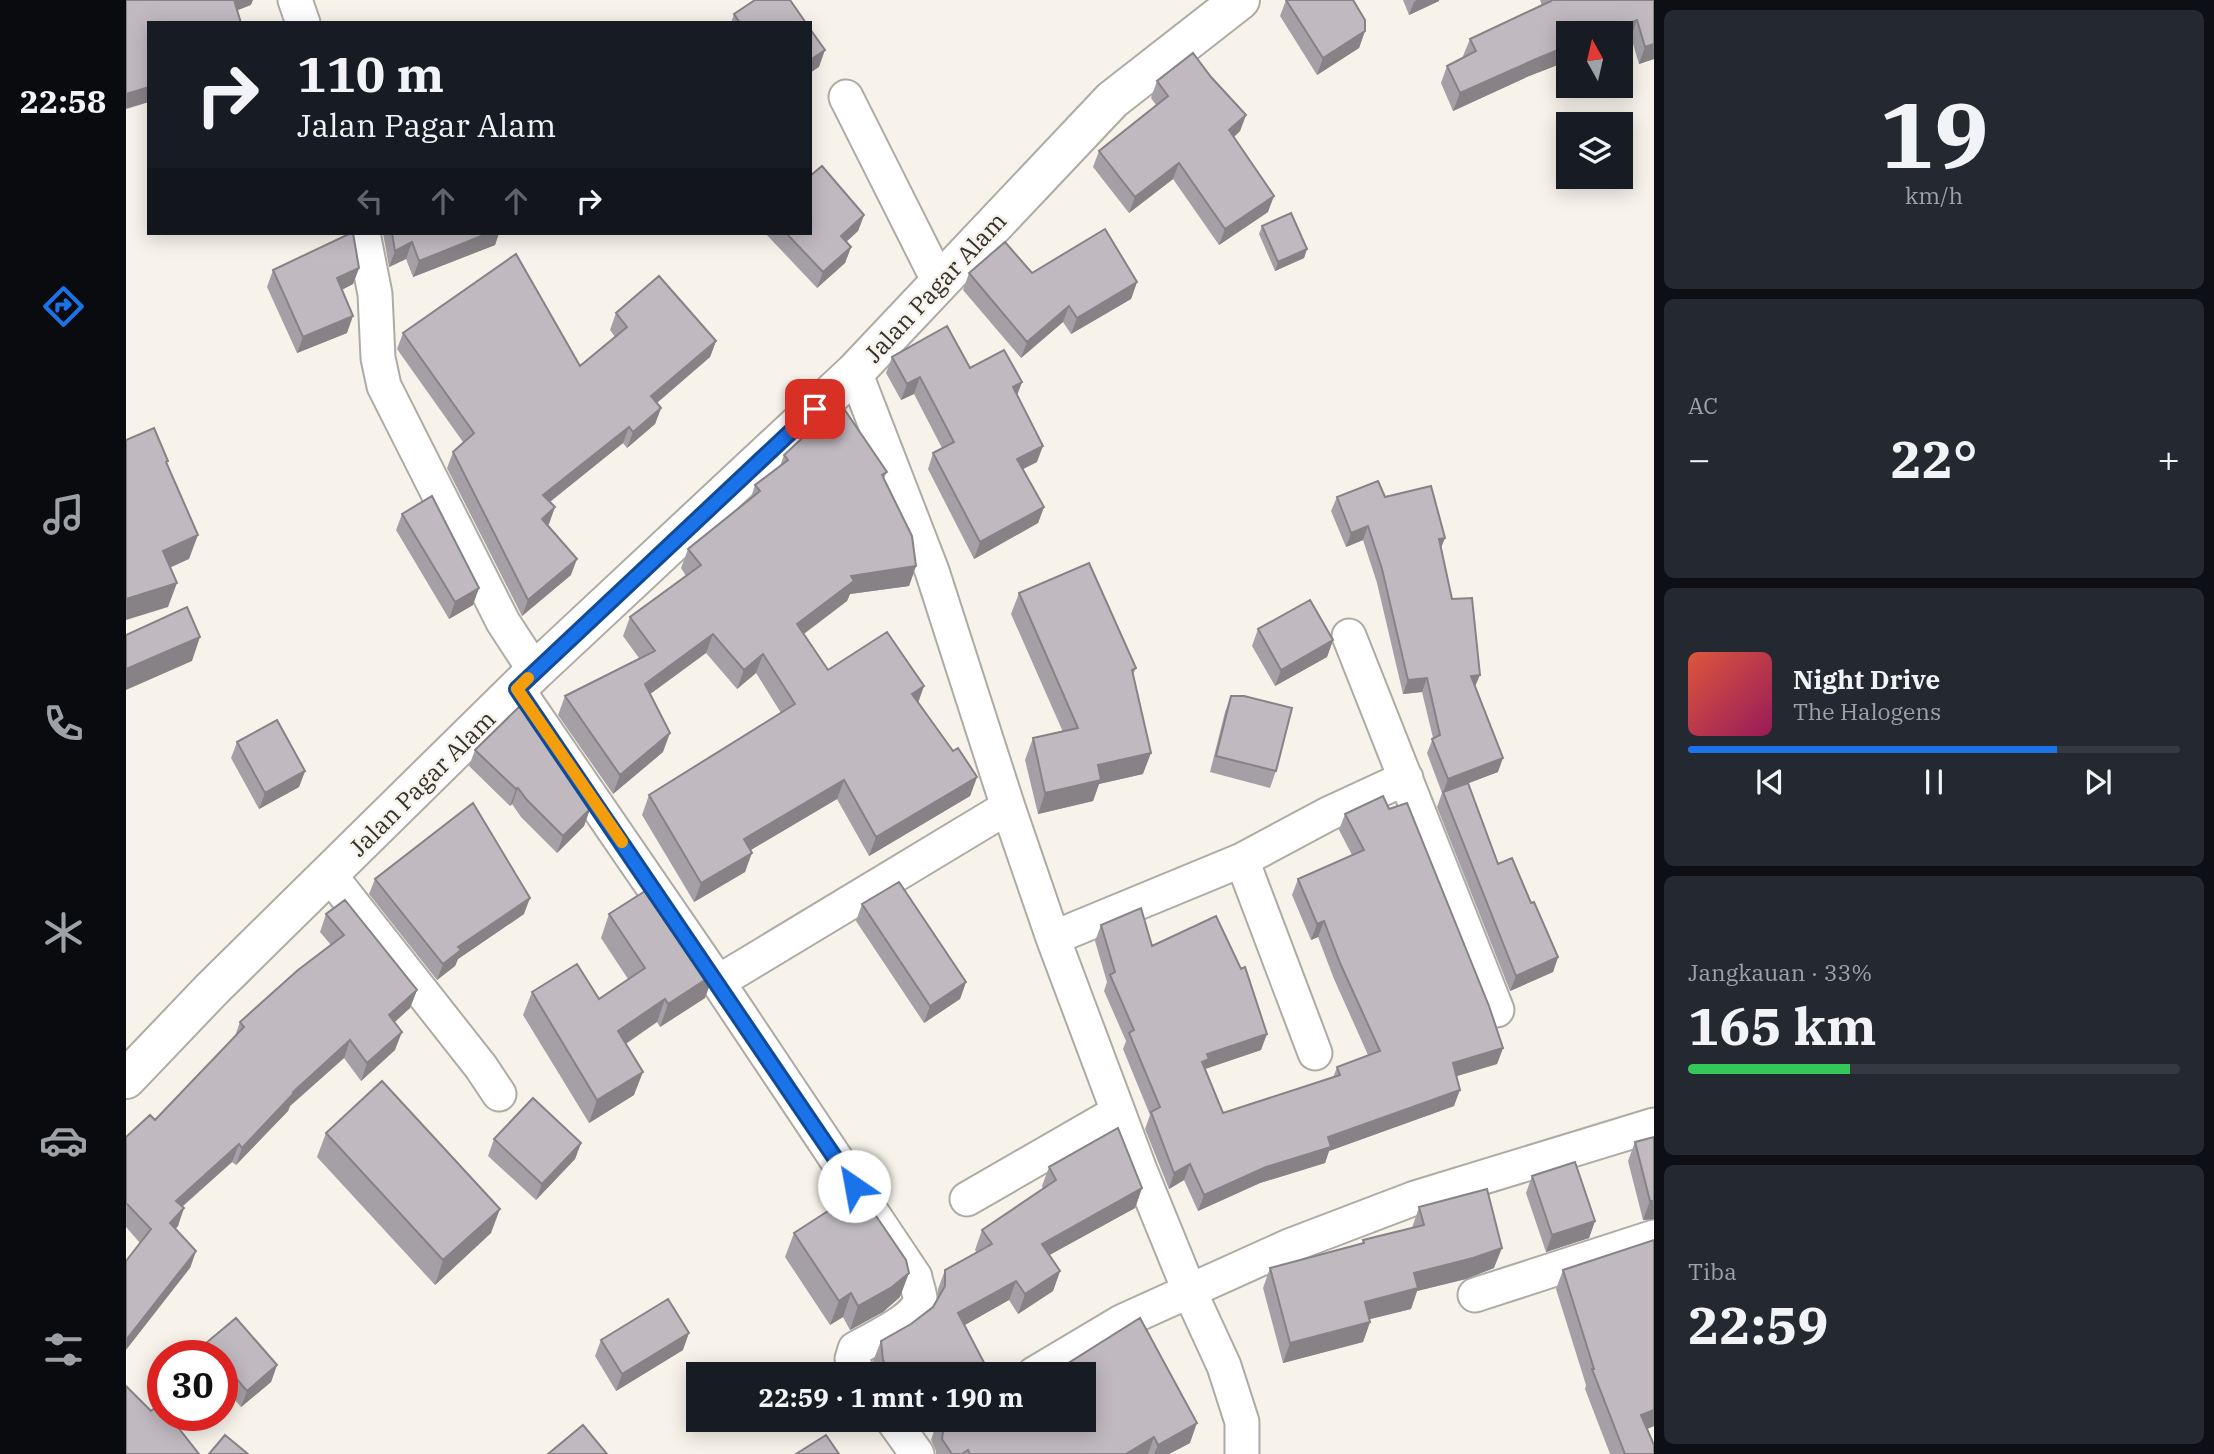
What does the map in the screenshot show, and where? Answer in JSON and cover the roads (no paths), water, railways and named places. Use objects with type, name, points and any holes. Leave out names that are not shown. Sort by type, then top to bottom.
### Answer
[{"type":"street","points":[[295,0],[302,21]]},
{"type":"street","name":"Jalan Pagar Alam","points":[[126,1079],[212,989],[526,680],[855,372],[1112,100],[1240,0]]},
{"type":"street","points":[[846,97],[939,282]]},
{"type":"street","points":[[363,235],[375,294],[378,358],[384,386],[503,622],[526,680],[718,982],[915,1278],[920,1298],[915,1311],[893,1328],[855,1349],[853,1362]]},
{"type":"street","points":[[855,372],[932,570],[1053,938],[1189,1290],[1224,1366],[1242,1422],[1242,1454]]},
{"type":"street","points":[[1349,636],[1497,1010]]},
{"type":"street","points":[[1053,938],[1242,860],[1328,814],[1406,778]]},
{"type":"street","points":[[718,982],[1008,807]]},
{"type":"street","points":[[1242,860],[1315,1053]]},
{"type":"street","points":[[329,874],[481,1067],[499,1094]]},
{"type":"street","points":[[967,1199],[1118,1112]]},
{"type":"street","points":[[1054,1362],[1123,1321],[1289,1246],[1415,1198],[1654,1125]]},
{"type":"street","points":[[1475,1295],[1654,1237]]},
{"type":"street","points":[[901,1432],[917,1454]]}]
